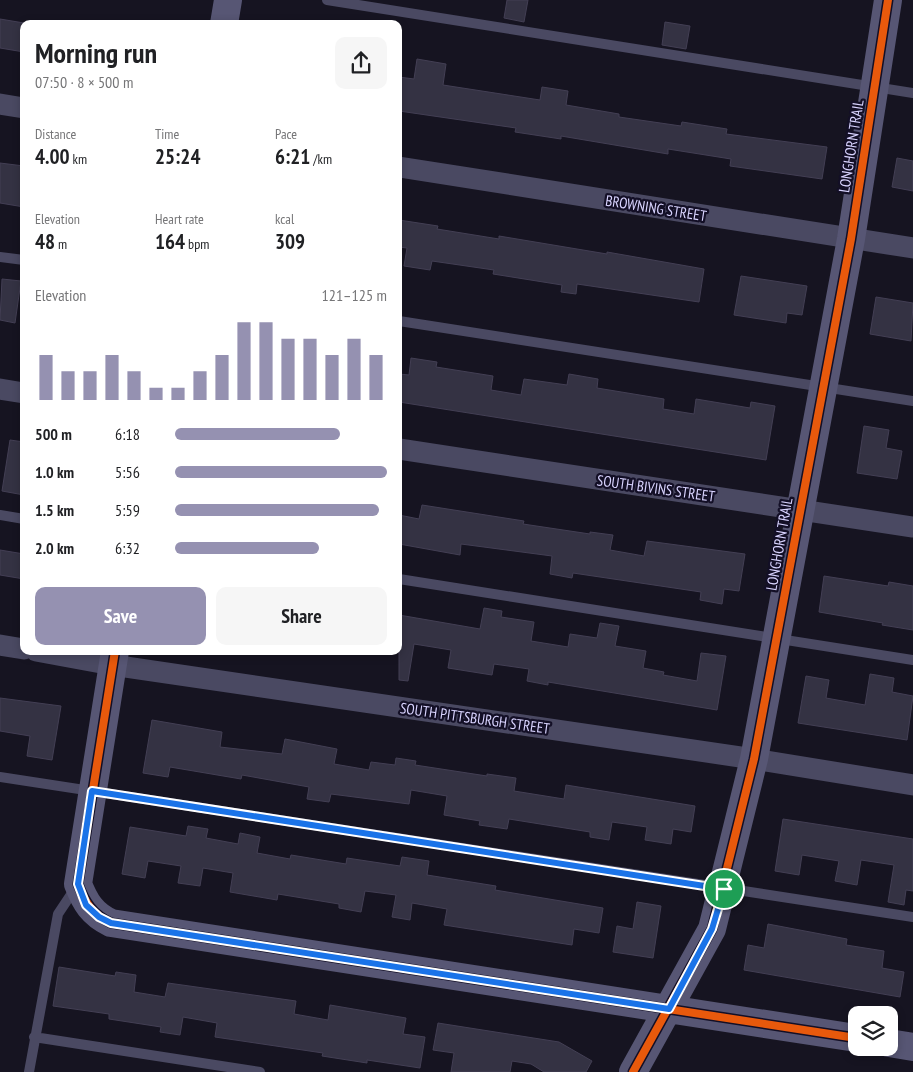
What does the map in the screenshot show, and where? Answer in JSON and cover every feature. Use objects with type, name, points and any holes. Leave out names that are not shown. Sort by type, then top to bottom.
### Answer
[{"type":"street","points":[[225,20],[228,0]]},
{"type":"street","name":"LONGHORN TRAIL","points":[[633,1072],[712,929],[724,889],[754,759],[799,509],[851,239],[888,0]]},
{"type":"street","points":[[0,104],[20,107]]},
{"type":"street","name":"BROWNING STREET","points":[[402,167],[913,248]]},
{"type":"street","points":[[0,389],[20,392]]},
{"type":"street","name":"SOUTH BIVINS STREET","points":[[402,449],[913,527]]},
{"type":"street","points":[[0,645],[20,648]]},
{"type":"street","name":"SOUTH PITTSBURGH STREET","points":[[80,655],[113,658],[913,785]]},
{"type":"street","points":[[113,658],[92,791],[82,894],[99,917],[111,923],[848,1037]]},
{"type":"street","points":[[898,1044],[913,1047]]},
{"type":"lane","points":[[327,0],[913,93]]},
{"type":"lane","points":[[0,256],[20,259]]},
{"type":"lane","points":[[402,321],[913,401]]},
{"type":"lane","points":[[0,515],[20,518]]},
{"type":"lane","points":[[402,578],[913,660]]},
{"type":"lane","points":[[0,777],[913,917]]},
{"type":"lane","points":[[29,1072],[58,914],[82,894]]},
{"type":"lane","points":[[34,1037],[260,1072]]},
{"type":"building","points":[[507,0],[528,0],[524,22],[504,18]]},
{"type":"building","points":[[0,19],[20,22],[20,51],[0,48]]},
{"type":"building","points":[[665,22],[690,26],[686,49],[662,45]]},
{"type":"building","points":[[417,59],[446,64],[443,85],[540,100],[542,87],[568,91],[566,105],[619,114],[619,117],[681,126],[682,122],[727,129],[726,134],[827,147],[822,179],[730,166],[731,159],[668,149],[668,154],[561,136],[561,139],[515,132],[516,128],[402,111],[402,77],[414,79]]},
{"type":"building","points":[[897,158],[913,161],[913,191],[892,187]]},
{"type":"building","points":[[0,163],[20,166],[20,206],[0,203]]},
{"type":"building","points":[[402,220],[438,226],[437,229],[499,239],[499,236],[704,269],[699,302],[577,284],[576,294],[561,292],[562,285],[493,274],[494,270],[432,261],[430,270],[404,266],[407,248],[402,247]]},
{"type":"building","points":[[741,276],[807,286],[802,315],[787,313],[786,323],[734,315]]},
{"type":"building","points":[[2,279],[20,281],[15,323],[0,320]]},
{"type":"building","points":[[876,297],[913,303],[911,341],[870,334]]},
{"type":"building","points":[[411,358],[437,362],[436,367],[493,376],[491,390],[521,395],[524,379],[567,385],[569,374],[598,379],[597,388],[664,399],[663,409],[694,414],[696,399],[750,408],[751,402],[775,406],[766,460],[402,402],[402,374],[409,375]]},
{"type":"building","points":[[864,426],[889,430],[886,448],[902,451],[897,479],[857,473]]},
{"type":"building","points":[[10,440],[20,441],[20,494],[2,491]]},
{"type":"building","points":[[422,505],[524,521],[523,524],[590,534],[590,532],[613,535],[610,550],[644,556],[647,541],[745,554],[739,591],[724,589],[722,604],[700,600],[701,592],[573,573],[572,578],[550,574],[552,556],[461,544],[460,555],[402,545],[402,516],[419,519]]},
{"type":"building","points":[[0,550],[20,553],[20,578],[0,575]]},
{"type":"building","points":[[824,576],[888,586],[889,582],[913,586],[913,630],[819,612]]},
{"type":"building","points":[[484,608],[502,611],[501,617],[534,622],[531,641],[568,647],[570,634],[597,638],[600,623],[619,626],[615,646],[646,651],[643,668],[664,672],[663,675],[697,681],[701,653],[726,656],[717,710],[548,682],[548,685],[527,681],[529,669],[494,664],[492,675],[448,668],[451,650],[414,644],[408,681],[399,680],[399,655],[402,655],[402,616],[480,629]]},
{"type":"building","points":[[870,674],[894,678],[892,692],[913,696],[907,740],[798,723],[806,676],[829,680],[826,698],[865,705]]},
{"type":"building","points":[[0,698],[61,706],[52,760],[27,756],[30,736],[0,731]]},
{"type":"building","points":[[152,720],[222,732],[220,747],[282,754],[285,739],[337,749],[334,764],[369,770],[371,762],[395,765],[396,758],[416,761],[415,765],[487,776],[487,774],[516,778],[514,791],[564,799],[566,785],[695,806],[691,832],[673,829],[671,844],[645,840],[647,827],[612,822],[609,840],[590,837],[590,832],[509,819],[507,829],[479,825],[480,821],[444,815],[447,796],[411,790],[409,804],[331,794],[329,802],[307,799],[309,787],[242,775],[241,779],[170,767],[168,777],[143,773]]},
{"type":"building","points":[[783,819],[913,839],[913,891],[906,890],[904,905],[888,902],[894,865],[861,860],[857,885],[835,881],[839,861],[802,855],[799,875],[775,871]]},
{"type":"building","points":[[188,826],[208,829],[206,838],[238,844],[240,833],[260,837],[257,853],[290,859],[291,855],[346,864],[347,858],[400,866],[402,857],[429,861],[427,875],[496,886],[495,890],[603,908],[599,933],[574,929],[572,945],[444,925],[447,909],[412,903],[410,920],[392,917],[396,895],[365,891],[361,912],[339,908],[339,904],[278,894],[277,900],[230,892],[233,873],[203,868],[200,886],[178,883],[181,866],[148,861],[145,878],[122,874],[130,827],[186,836]]},
{"type":"building","points":[[637,902],[661,906],[653,958],[613,952],[617,926],[633,929]]},
{"type":"building","points":[[768,924],[847,939],[846,945],[884,951],[882,968],[904,972],[900,997],[744,970],[748,945],[764,948]]},
{"type":"building","points":[[59,967],[115,976],[116,972],[136,975],[134,992],[165,997],[168,983],[296,1001],[294,1014],[328,1020],[330,1005],[406,1018],[403,1034],[425,1037],[420,1068],[367,1060],[367,1063],[322,1056],[323,1053],[215,1037],[217,1023],[183,1017],[180,1035],[160,1032],[161,1027],[109,1019],[109,1014],[53,1006]]},
{"type":"building","points":[[438,1023],[559,1042],[592,1061],[586,1072],[544,1072],[531,1064],[512,1061],[510,1072],[451,1072],[454,1053],[433,1050]]},
{"type":"cycle path","points":[[633,1072],[712,929],[754,759],[851,239],[888,0]]},
{"type":"cycle path","points":[[114,655],[78,884],[90,907],[99,916],[111,923],[848,1037]]},
{"type":"route","points":[[92,791],[724,889],[712,929],[669,1009],[111,923],[99,917],[86,905],[78,884],[92,791]]}]
